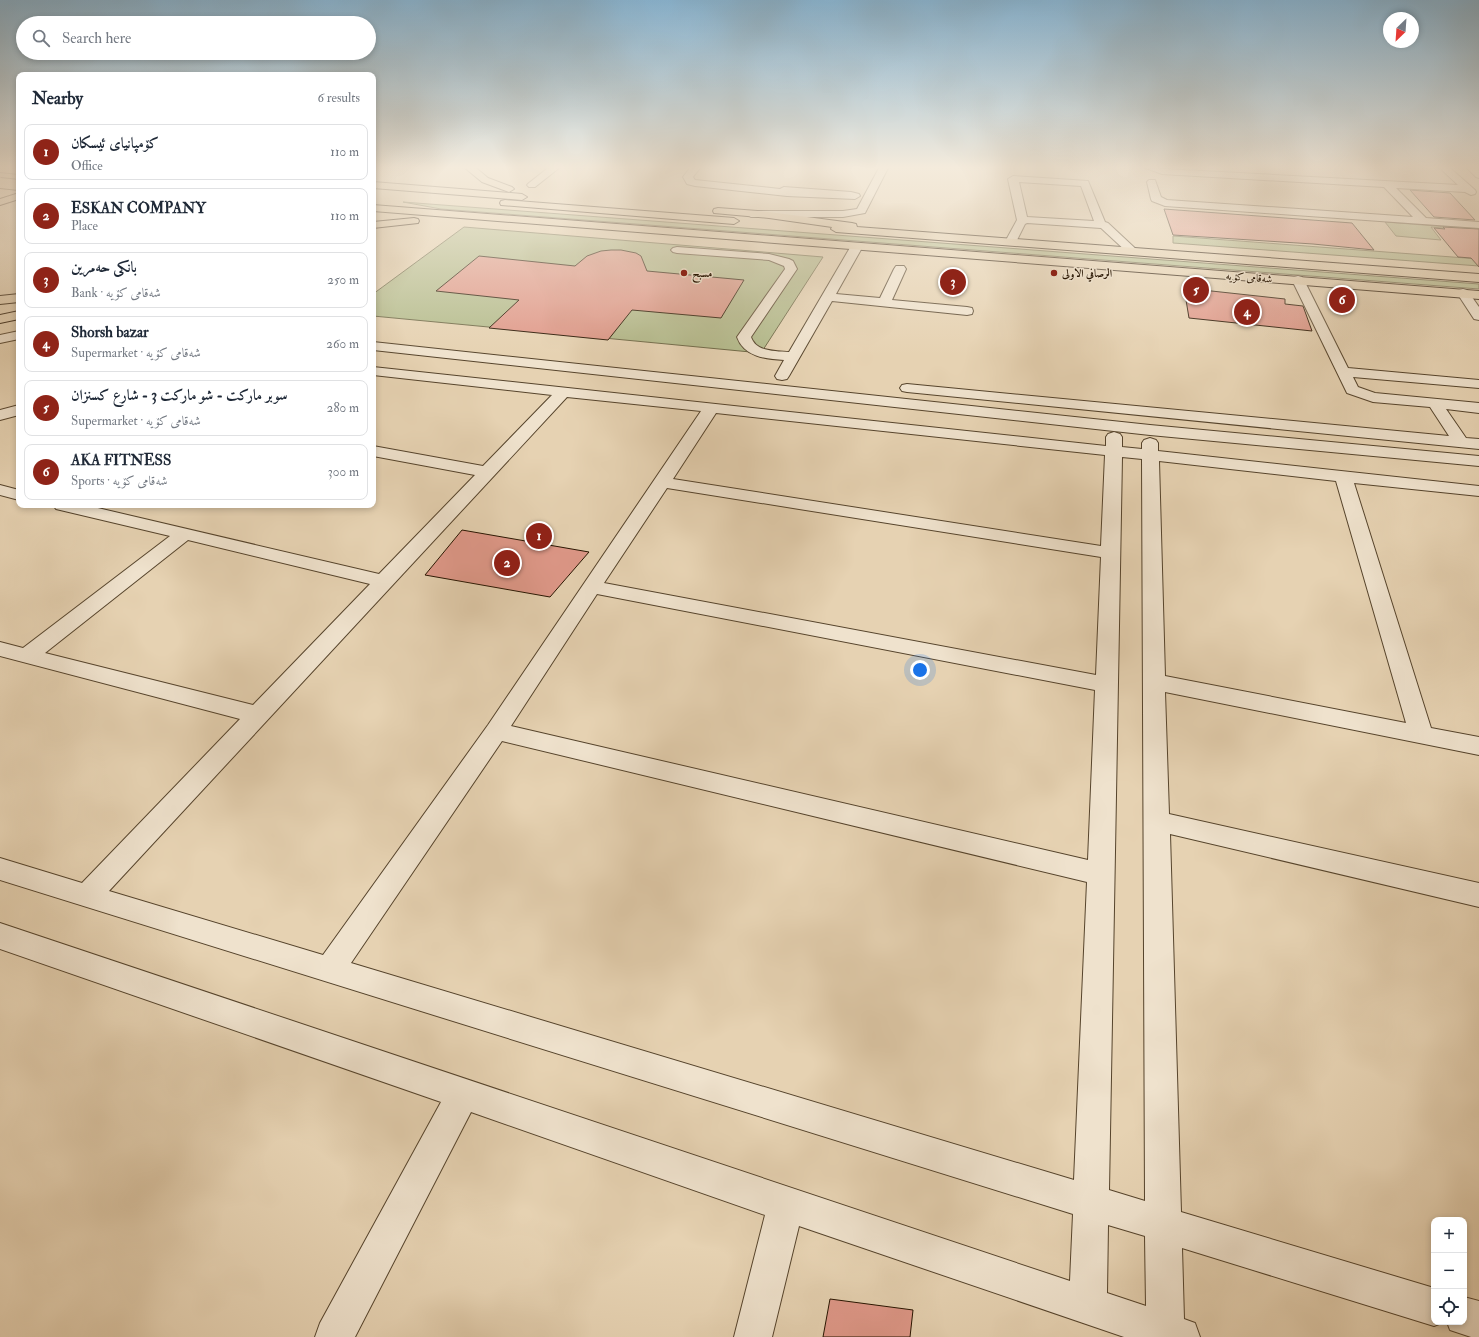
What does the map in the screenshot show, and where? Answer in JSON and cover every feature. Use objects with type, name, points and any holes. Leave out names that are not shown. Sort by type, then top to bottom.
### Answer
[{"type":"highway","name":"شەقامی کۆیە","points":[[656,230],[1479,295]]},
{"type":"highway","name":"شەقامی کۆیە","points":[[859,230],[1479,278]]},
{"type":"highway","points":[[889,230],[945,237]]},
{"type":"highway","points":[[0,300],[16,298]]},
{"type":"highway","points":[[0,319],[16,316]]},
{"type":"street","points":[[1011,242],[1018,230]]},
{"type":"street","points":[[1111,230],[1132,251]]},
{"type":"street","points":[[782,376],[857,246]]},
{"type":"street","points":[[678,250],[768,257],[789,264],[791,269],[744,337],[747,345],[752,349],[793,357]]},
{"type":"street","points":[[885,302],[900,269]]},
{"type":"street","points":[[1298,280],[1352,390],[1373,398],[1479,408]]},
{"type":"street","points":[[1463,293],[1479,316]]},
{"type":"street","points":[[828,297],[967,311]]},
{"type":"street","points":[[0,339],[16,336]]},
{"type":"street","points":[[376,346],[1150,430],[1479,461]]},
{"type":"street","points":[[641,361],[798,378]]},
{"type":"street","points":[[376,371],[1479,491]]},
{"type":"street","points":[[1343,372],[1479,384]]},
{"type":"street","points":[[892,387],[1479,444]]},
{"type":"street","points":[[87,896],[563,392]]},
{"type":"street","points":[[1435,404],[1461,442]]},
{"type":"street","points":[[329,970],[496,731],[711,408]]},
{"type":"street","points":[[0,415],[16,411]]},
{"type":"street","points":[[1088,1306],[1114,426]]},
{"type":"street","points":[[0,936],[786,1204],[1173,1334],[1164,1224],[1150,430]]},
{"type":"street","points":[[376,452],[487,472]]},
{"type":"street","points":[[1344,477],[1421,734]]},
{"type":"street","points":[[662,482],[1111,553]]},
{"type":"street","points":[[0,490],[16,494]]},
{"type":"street","points":[[83,508],[384,582]]},
{"type":"street","points":[[27,656],[185,534]]},
{"type":"street","points":[[592,586],[1107,686]]},
{"type":"street","points":[[0,649],[258,714]]},
{"type":"street","points":[[1154,682],[1479,746]]},
{"type":"street","points":[[496,731],[1101,874]]},
{"type":"street","points":[[1157,822],[1479,895]]},
{"type":"street","points":[[0,869],[1431,1306]]},
{"type":"street","points":[[334,1337],[463,1094]]},
{"type":"street","points":[[753,1337],[786,1204]]},
{"type":"street","points":[[1467,1317],[1479,1320]]},
{"type":"green space","points":[[459,230],[505,230],[823,257],[761,353],[376,316],[376,292]]},
{"type":"green space","points":[[719,230],[776,230],[1479,284],[1479,289]]},
{"type":"green space","points":[[1392,230],[1434,230],[1441,240],[1396,236]]},
{"type":"green space","points":[[1173,236],[1479,259],[1479,266],[1173,243]]},
{"type":"building","points":[[1171,230],[1358,230],[1374,250],[1313,244],[1173,235]]},
{"type":"building","points":[[1436,230],[1479,230],[1479,267],[1471,258],[1458,257]]},
{"type":"building","points":[[611,250],[636,253],[641,256],[647,271],[744,280],[721,318],[632,310],[608,340],[489,328],[519,300],[436,291],[479,256],[575,266],[587,256],[601,251]]},
{"type":"building","points":[[1184,288],[1285,299],[1285,304],[1303,306],[1312,331],[1189,318]]},
{"type":"building","points":[[462,530],[589,552],[550,597],[425,575]]},
{"type":"building","points":[[830,1299],[913,1310],[910,1337],[823,1337]]},
{"type":"place","name":"مسبح","points":[[684,273]]},
{"type":"place","name":"الرصافي الاولى","points":[[1054,273]]},
{"type":"place","name":"بانكی حه‌مرین","points":[[953,282]]},
{"type":"place","name":"سوبر ماركت - شو ماركت 3 - شارع كسنزان","points":[[1196,290]]},
{"type":"place","name":"AKA FITNESS","points":[[1342,300]]},
{"type":"place","name":"Shorsh bazar","points":[[1247,312]]},
{"type":"place","name":"کۆمپانیای ئیسکان","points":[[539,536]]},
{"type":"place","name":"ESKAN COMPANY","points":[[507,563]]}]
